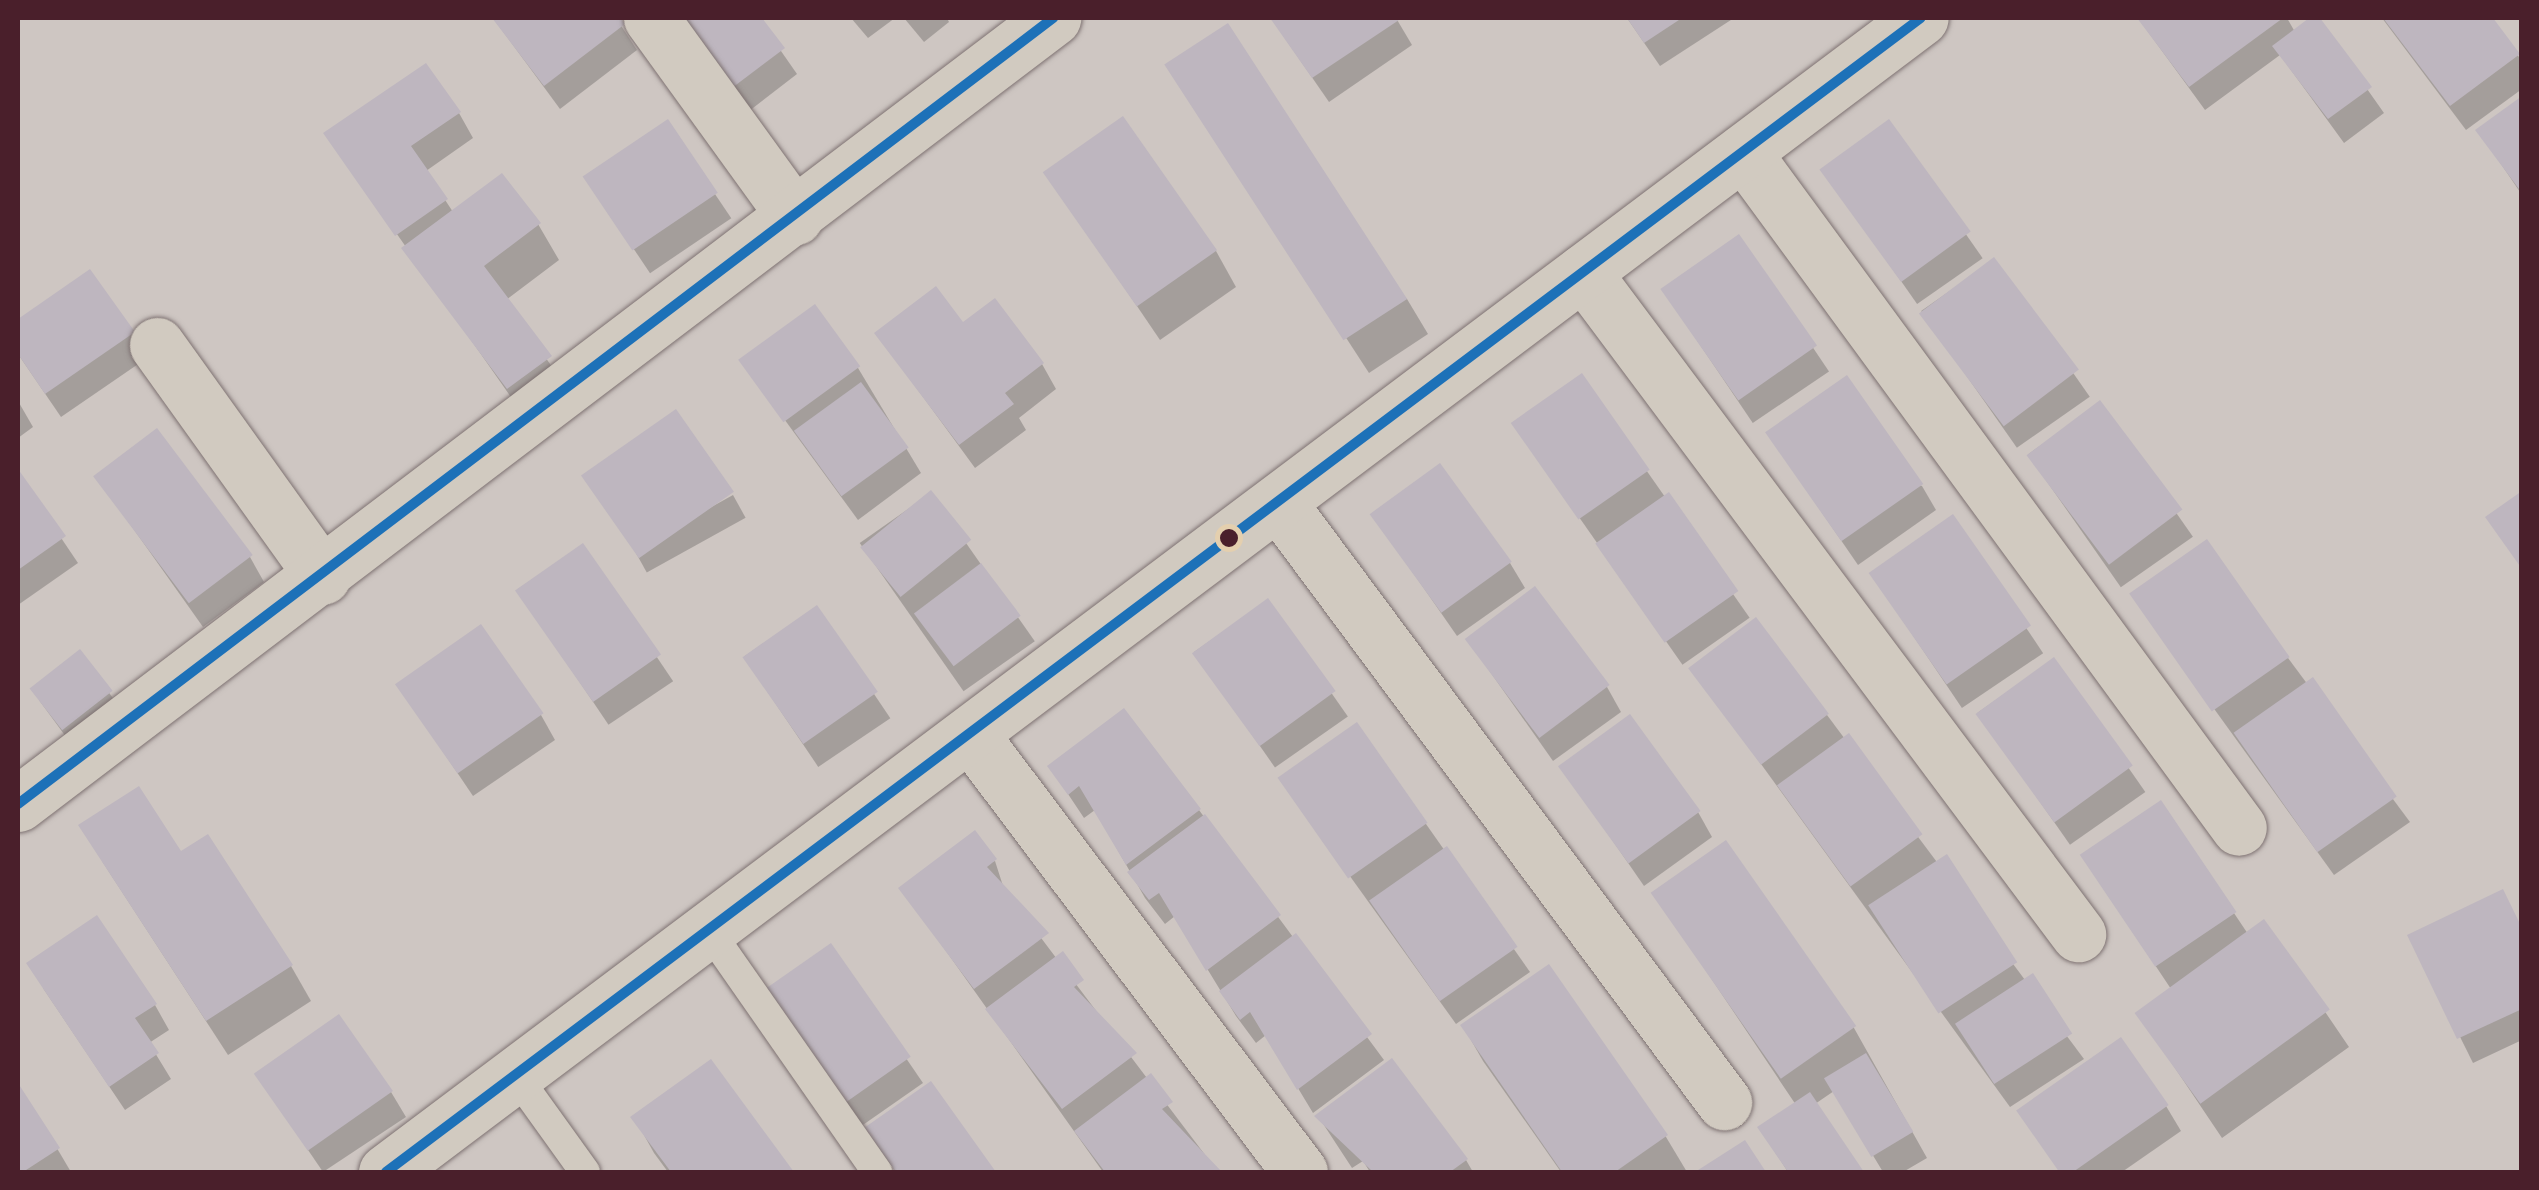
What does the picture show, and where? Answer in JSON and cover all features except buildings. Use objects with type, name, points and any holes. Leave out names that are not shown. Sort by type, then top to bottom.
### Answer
[{"type":"street","points":[[651,18],[795,218]]},
{"type":"street","points":[[18,804],[795,218],[1053,18]]},
{"type":"street","points":[[386,1172],[1921,18]]},
{"type":"street","points":[[1742,152],[2240,828]]},
{"type":"street","points":[[1583,272],[2078,934]]},
{"type":"street","points":[[157,345],[323,576]]},
{"type":"street","points":[[1278,502],[1724,1102]]},
{"type":"street","points":[[971,735],[1300,1172]]},
{"type":"lane","points":[[709,931],[877,1172]]},
{"type":"lane","points":[[516,1076],[585,1172]]},
{"type":"transit line","points":[[18,804],[1053,18]]},
{"type":"transit line","points":[[386,1172],[1921,18]]}]
